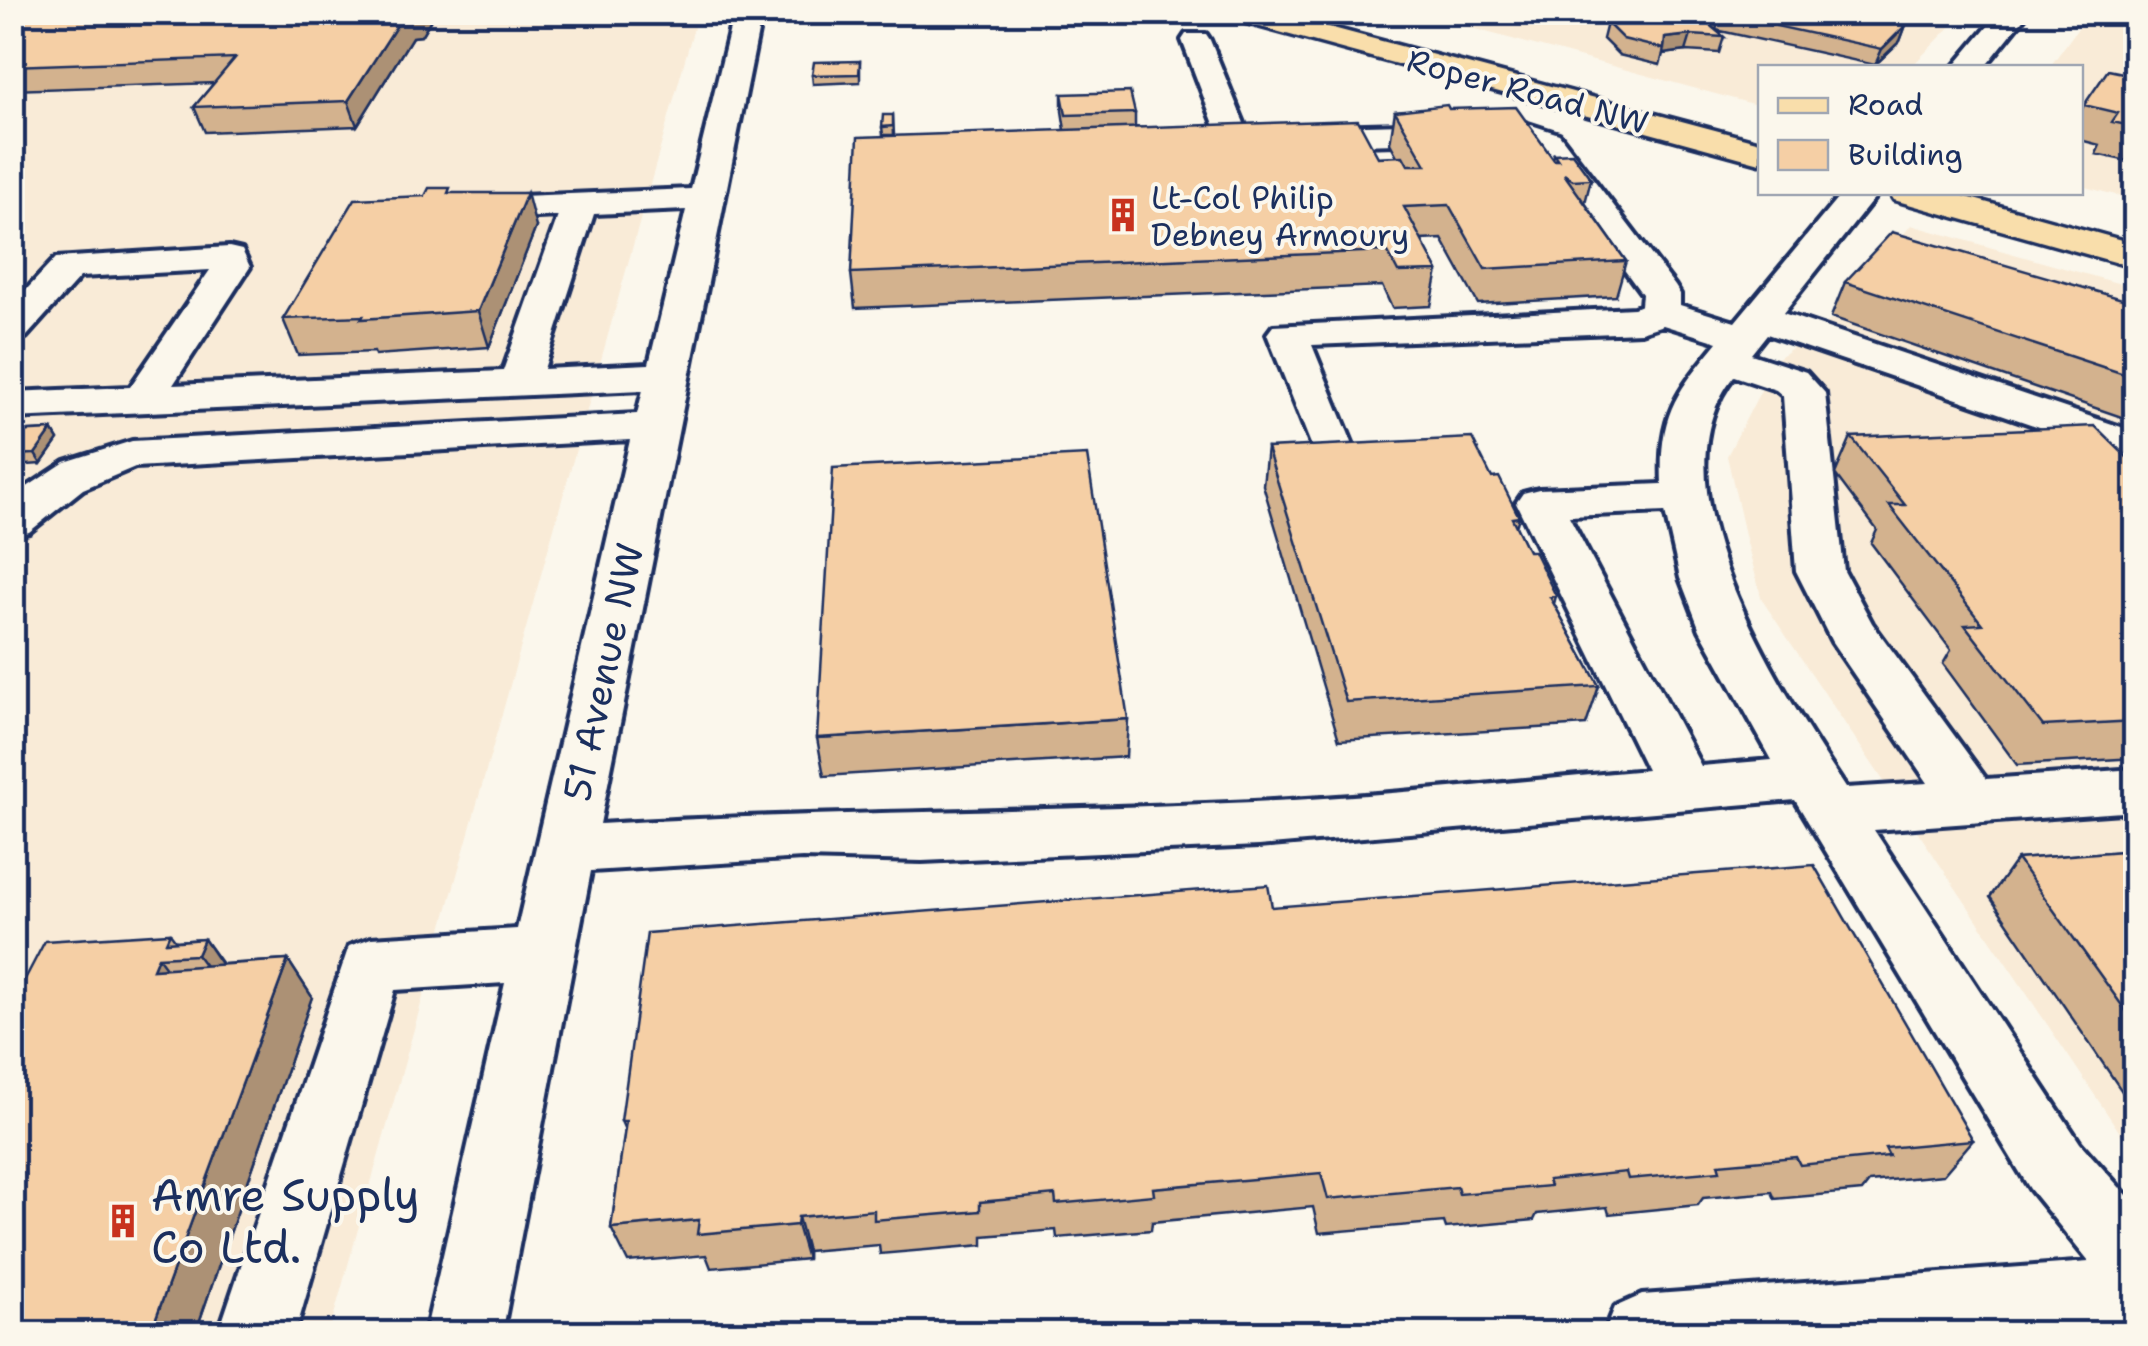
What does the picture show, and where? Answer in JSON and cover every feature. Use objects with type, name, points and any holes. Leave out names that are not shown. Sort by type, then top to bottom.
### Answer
[{"type":"main road","name":"Roper Road NW","points":[[1238,12],[1758,152]]},
{"type":"main road","name":"Roper Road NW","points":[[1309,12],[1758,131]]},
{"type":"main road","points":[[1918,195],[2136,256]]},
{"type":"main road","points":[[1997,195],[2136,232]]},
{"type":"street","name":"51 Avenue NW","points":[[463,1334],[666,376],[748,12]]},
{"type":"street","points":[[1970,65],[2014,12]]},
{"type":"street","points":[[1196,40],[1234,138],[1519,131],[1547,141],[1661,294],[1660,311]]},
{"type":"street","points":[[1642,1334],[2121,1298],[2055,1166],[1820,795],[1725,630],[1704,578],[1685,497],[1682,443],[1688,415],[1701,389],[1860,195]]},
{"type":"street","points":[[474,209],[706,199]]},
{"type":"street","points":[[519,383],[580,204]]},
{"type":"street","points":[[12,330],[63,270],[76,263],[229,258],[231,266],[142,400]]},
{"type":"street","points":[[1331,445],[1287,334],[1641,320],[1660,311],[1742,338],[2136,447]]},
{"type":"street","points":[[1742,338],[1804,392],[1824,584],[1850,630],[1971,801]]},
{"type":"street","points":[[12,405],[666,376]]},
{"type":"street","points":[[12,522],[49,488],[90,466],[132,454],[656,426]]},
{"type":"street","points":[[1685,497],[1539,503],[1685,789]]},
{"type":"street","points":[[566,849],[802,834],[922,838],[1258,824],[1685,789],[1971,801],[2136,790]]},
{"type":"street","points":[[256,1334],[371,965],[543,954]]},
{"type":"shaded area","points":[[12,13],[698,13],[329,1333],[13,1333]]},
{"type":"shaded area","points":[[1416,13],[1964,13],[1913,65],[1758,65],[1758,105]]},
{"type":"shaded area","points":[[2089,13],[2135,13],[2135,200],[2083,187],[2083,65],[2051,65]]},
{"type":"shaded area","points":[[1911,225],[2135,288],[2135,1155],[1762,600],[1746,539],[1727,456],[1777,359],[1839,314]]},
{"type":"building","points":[[12,12],[414,12],[404,14],[348,101],[194,107],[235,58],[12,66]]},
{"type":"building","points":[[1621,12],[1848,12],[1906,25],[1882,49],[1721,14],[1702,19],[1724,37],[1665,38],[1664,49],[1623,39],[1607,23]]},
{"type":"building","points":[[860,61],[859,74],[812,75],[814,62]]},
{"type":"building","points":[[2127,66],[2136,67],[2136,127],[2112,122],[2118,113],[2084,105],[2108,70],[2123,73]]},
{"type":"building","points":[[1130,92],[1135,113],[1066,115],[1062,94]]},
{"type":"building","points":[[1447,105],[1449,109],[1516,107],[1554,160],[1558,160],[1554,154],[1572,153],[1591,179],[1573,180],[1564,174],[1626,261],[1485,269],[1449,205],[1404,207],[1438,271],[1398,272],[1387,251],[851,273],[858,137],[1358,120],[1378,157],[1403,156],[1408,165],[1426,165],[1395,111]]},
{"type":"building","points":[[883,115],[893,115],[893,126],[882,127]]},
{"type":"building","points":[[429,188],[450,188],[448,193],[527,193],[478,311],[361,319],[363,316],[283,319],[355,199],[425,196]]},
{"type":"building","points":[[1892,232],[2136,303],[2136,378],[1845,282]]},
{"type":"building","points":[[2095,426],[2136,466],[2136,721],[2043,726],[1965,625],[1982,624],[1889,505],[1905,505],[1851,437]]},
{"type":"building","points":[[52,430],[35,454],[12,455],[12,432]]},
{"type":"building","points":[[1472,438],[1492,478],[1499,477],[1519,517],[1512,518],[1528,551],[1534,551],[1556,596],[1550,597],[1599,686],[1346,702],[1267,448]]},
{"type":"building","points":[[1087,455],[1128,719],[817,738],[833,468]]},
{"type":"building","points":[[2136,850],[2136,1025],[2017,859]]},
{"type":"building","points":[[1814,865],[1973,1140],[1885,1148],[1889,1156],[1800,1165],[1796,1157],[1718,1164],[1720,1171],[1628,1179],[1626,1172],[1548,1180],[1550,1186],[1459,1194],[1457,1187],[1328,1199],[1321,1173],[1153,1188],[1154,1195],[1056,1204],[1055,1195],[980,1202],[980,1211],[874,1220],[874,1210],[798,1217],[797,1225],[697,1234],[699,1220],[611,1228],[626,1121],[621,1121],[647,933],[1268,885],[1272,907]]},
{"type":"building","name":"Amre Supply Co Ltd.","points":[[170,933],[166,942],[204,939],[197,955],[158,957],[153,969],[288,960],[150,1334],[12,1334],[12,1004],[45,941]]},
{"type":"place","name":"Lt-Col Philip Debney Armoury","points":[[1123,215]]},
{"type":"place","name":"Amre Supply Co Ltd.","points":[[123,1221]]}]
